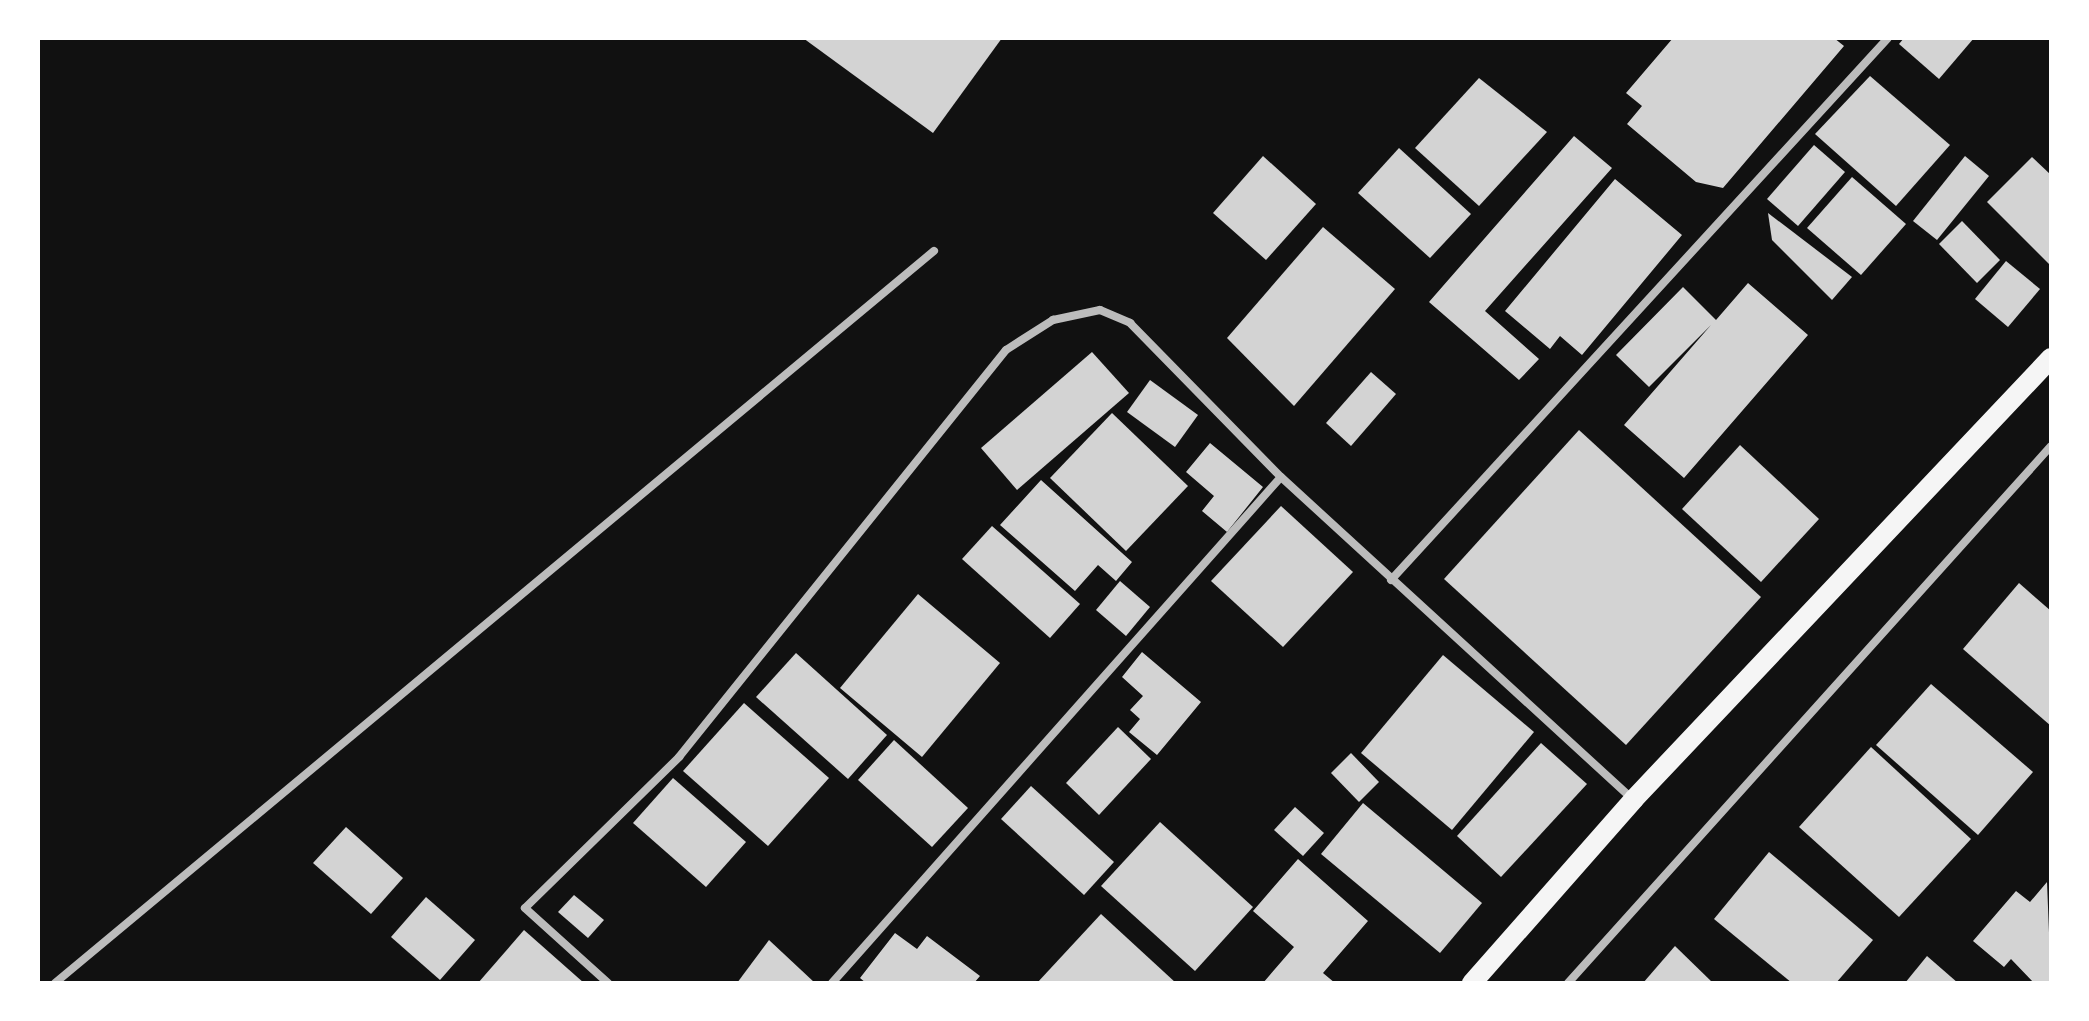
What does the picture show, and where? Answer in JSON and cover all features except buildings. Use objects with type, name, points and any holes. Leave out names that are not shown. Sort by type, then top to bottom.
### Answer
[{"type":"main road","points":[[1472,983],[1634,799],[2051,358]]},
{"type":"street","points":[[1391,580],[1888,38]]},
{"type":"street","points":[[55,983],[934,251]]},
{"type":"street","points":[[608,983],[525,908],[679,757],[1006,350],[1053,320],[1100,310],[1130,323],[1281,477],[1634,799]]},
{"type":"street","points":[[1568,983],[2051,446]]},
{"type":"street","points":[[832,983],[1281,477]]}]
